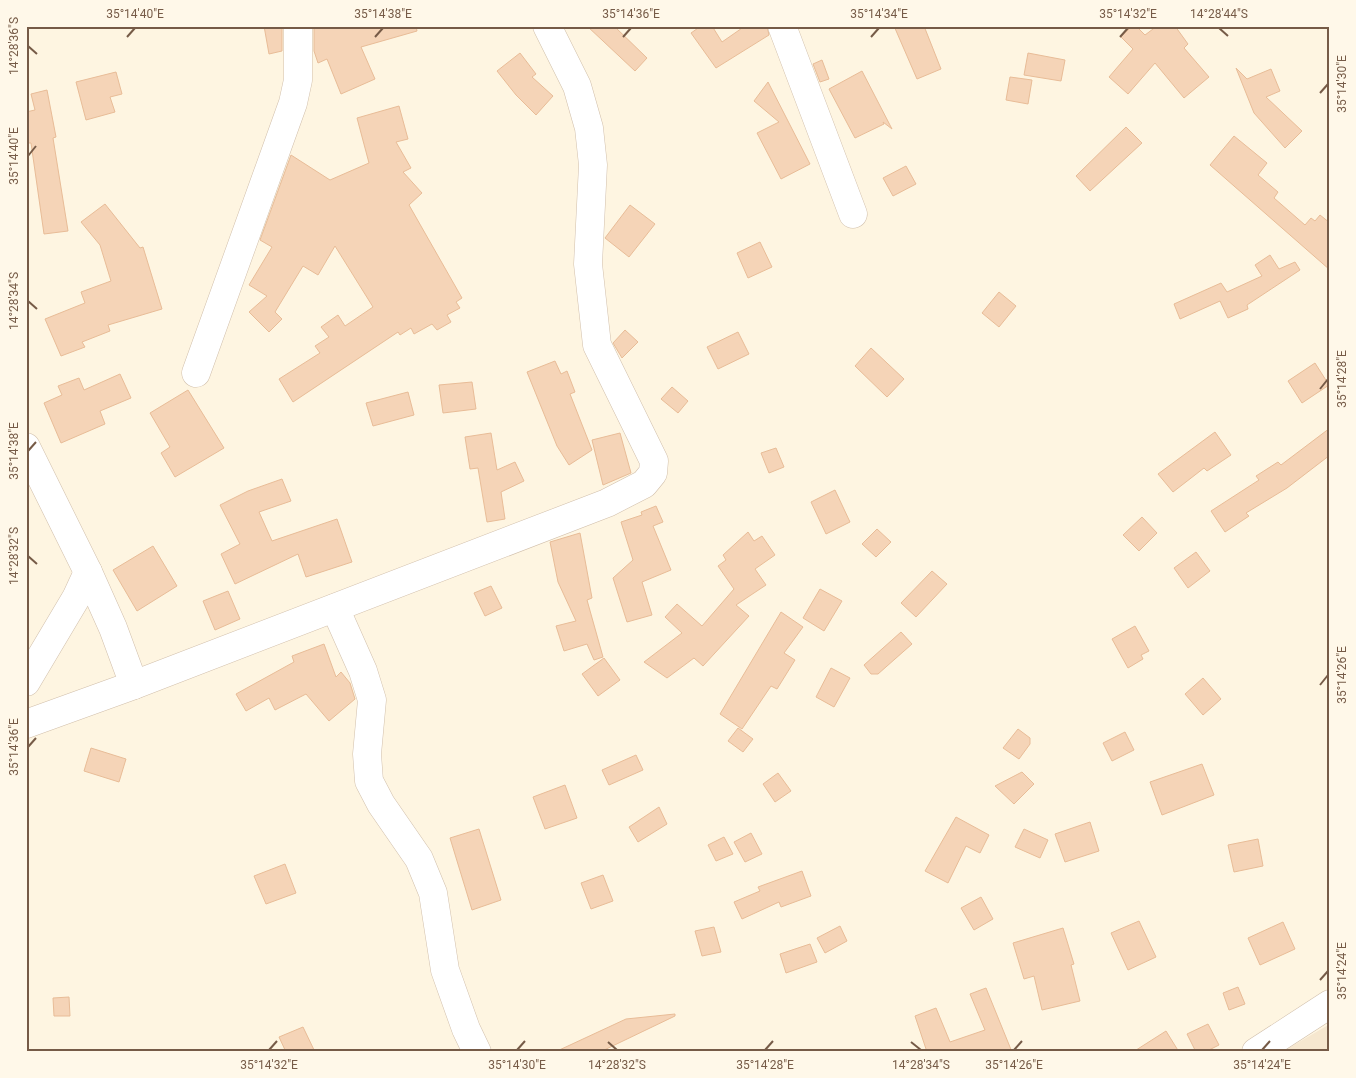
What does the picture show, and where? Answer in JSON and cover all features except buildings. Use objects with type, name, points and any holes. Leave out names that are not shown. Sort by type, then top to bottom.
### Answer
[{"type":"street","points":[[196,373],[293,103],[298,80],[298,26]]},
{"type":"street","points":[[26,724],[134,686],[607,503],[644,484],[654,473],[654,460],[597,345],[589,290],[588,264],[593,166],[589,128],[577,86],[547,26]]},
{"type":"street","points":[[782,26],[853,214]]},
{"type":"street","points":[[26,447],[88,572],[113,628],[134,686]]},
{"type":"street","points":[[26,682],[72,606],[88,572]]},
{"type":"street","points":[[335,608],[366,679],[372,700],[368,754],[369,781],[381,804],[419,859],[433,893],[445,970],[466,1029],[477,1052]]},
{"type":"street","points":[[1256,1052],[1330,1004]]},
{"type":"shaded area","points":[[1330,1024],[1330,1052],[1282,1052]]}]
